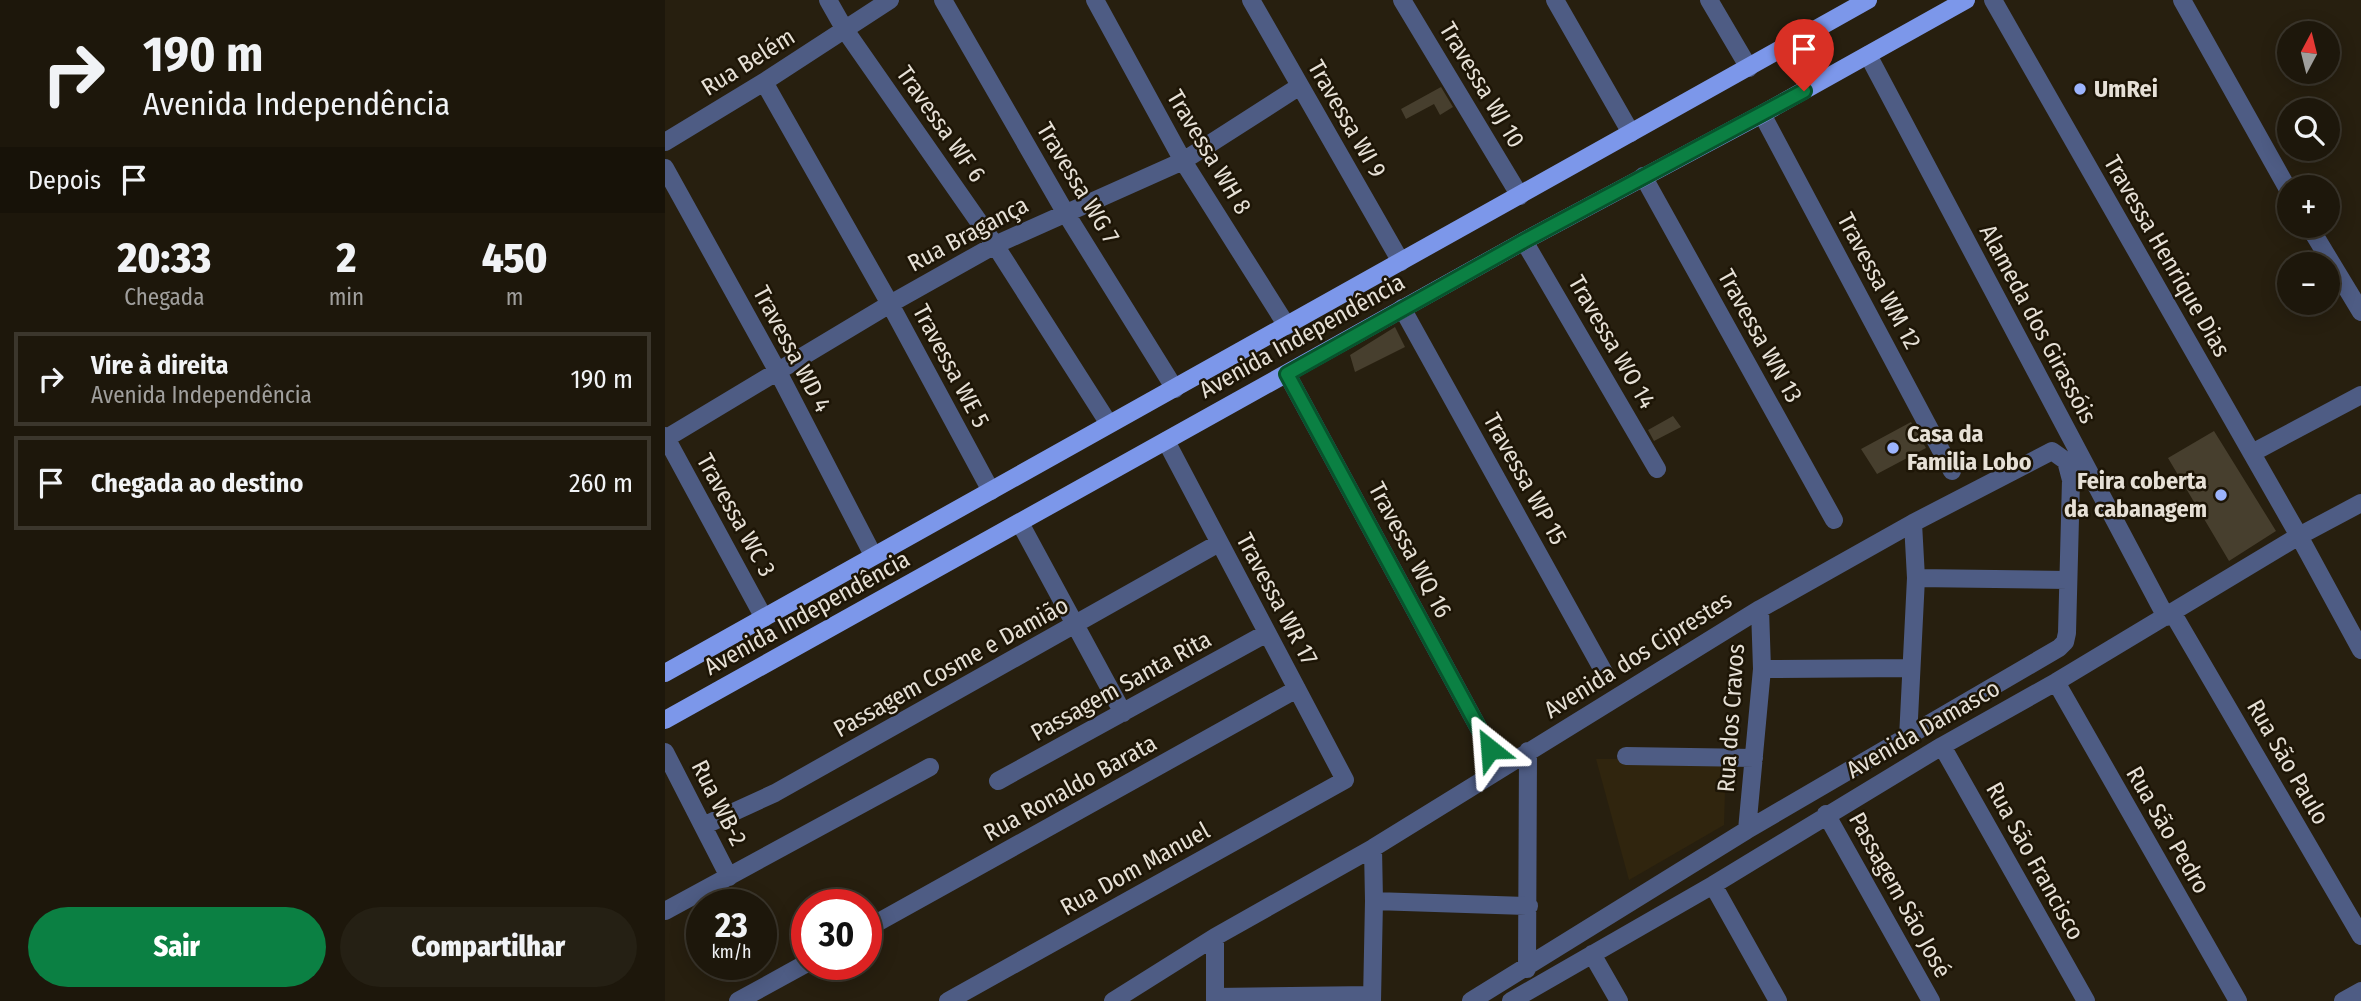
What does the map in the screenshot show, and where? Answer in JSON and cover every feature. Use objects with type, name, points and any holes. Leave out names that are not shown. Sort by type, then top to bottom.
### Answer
[{"type":"main road","points":[[1890,43],[1895,30],[1945,0]]},
{"type":"main road","name":"Avenida Independência","points":[[665,720],[1402,308],[1762,114],[1966,0]]},
{"type":"main road","name":"Avenida Independência","points":[[665,673],[1866,1]]},
{"type":"street","name":"Travessa WF 6","points":[[828,0],[845,30],[995,245],[1109,424]]},
{"type":"street","name":"Rua Belém","points":[[665,142],[765,82],[890,0]]},
{"type":"street","name":"Travessa WG 7","points":[[943,0],[1065,212],[1175,389]]},
{"type":"street","name":"Travessa WH 8","points":[[1095,0],[1183,162],[1287,326]]},
{"type":"street","name":"Travessa WI 9","points":[[1251,0],[1401,262]]},
{"type":"street","name":"Travessa WJ 10","points":[[1402,0],[1520,196]]},
{"type":"street","points":[[1555,0],[1631,133]]},
{"type":"street","points":[[1709,0],[1749,68]]},
{"type":"street","name":"Travessa Henrique Dias","points":[[1993,0],[2299,536],[2361,650]]},
{"type":"street","points":[[2182,0],[2280,175]]},
{"type":"street","name":"Alameda dos Girassóis","points":[[1868,55],[2169,614]]},
{"type":"street","name":"Travessa WE 5","points":[[765,82],[991,491]]},
{"type":"street","name":"Rua Bragança","points":[[665,438],[995,245],[1183,162],[1300,86]]},
{"type":"street","name":"Travessa WM 12","points":[[1762,114],[1952,471]]},
{"type":"street","name":"Travessa WD 4","points":[[665,168],[778,372],[873,555]]},
{"type":"street","name":"Travessa WN 13","points":[[1643,176],[1833,520]]},
{"type":"street","points":[[2316,238],[2361,312]]},
{"type":"street","name":"Travessa WO 14","points":[[1524,241],[1657,469]]},
{"type":"street","name":"Travessa WP 15","points":[[1402,308],[1605,674]]},
{"type":"street","name":"Travessa WQ 16","points":[[1287,374],[1490,749]]},
{"type":"street","points":[[2252,453],[2361,395]]},
{"type":"street","name":"Travessa WC 3","points":[[665,438],[764,618]]},
{"type":"street","name":"Travessa WR 17","points":[[1166,441],[1345,780]]},
{"type":"street","name":"Avenida dos Ciprestes","points":[[1113,1001],[1215,937],[1373,848],[1760,609],[1913,523],[2052,451],[2066,461],[2071,480],[2068,580]]},
{"type":"street","name":"Avenida Damasco","points":[[1511,1001],[1713,885],[1826,814],[2056,682],[2299,536],[2361,503]]},
{"type":"street","points":[[1020,523],[1123,713]]},
{"type":"street","points":[[1908,738],[1916,578],[1913,523]]},
{"type":"street","name":"Passagem Cosme e Damião","points":[[703,826],[775,793],[1219,542]]},
{"type":"street","points":[[1916,578],[2068,580]]},
{"type":"street","name":"Avenida Damasco","points":[[1471,1001],[1527,969],[1747,830],[2059,649],[2065,642],[2067,633],[2068,580]]},
{"type":"street","name":"Rua dos Cravos","points":[[1747,830],[1762,669],[1760,609]]},
{"type":"street","name":"Rua São Paulo","points":[[2169,614],[2361,936]]},
{"type":"street","name":"Passagem Santa Rita","points":[[998,782],[1267,633]]},
{"type":"street","points":[[1762,669],[1910,668]]},
{"type":"street","name":"Rua São Pedro","points":[[2056,682],[2238,1001]]},
{"type":"street","name":"Rua Ronaldo Barata","points":[[882,920],[1297,689]]},
{"type":"street","name":"Rua São Francisco","points":[[1942,746],[2086,1001]]},
{"type":"street","points":[[1527,969],[1528,751]]},
{"type":"street","name":"Rua WB-2","points":[[665,752],[729,877]]},
{"type":"street","points":[[1626,756],[1754,758]]},
{"type":"street","points":[[665,911],[930,766]]},
{"type":"street","name":"Rua Dom Manuel","points":[[948,1001],[1345,780]]},
{"type":"street","name":"Passagem São José","points":[[1826,814],[1931,1001]]},
{"type":"street","points":[[1215,937],[1215,999],[1372,998],[1373,848]]},
{"type":"street","points":[[1713,885],[1777,1001]]},
{"type":"street","points":[[1374,901],[1529,906]]},
{"type":"street","points":[[1592,954],[1619,1001]]},
{"type":"street","points":[[738,1001],[791,972]]},
{"type":"street","points":[[2343,1001],[2361,991]]},
{"type":"shaded area","points":[[1596,759],[1726,759],[1724,825],[1629,880]]},
{"type":"building","points":[[1441,87],[1453,107],[1440,115],[1434,104],[1406,119],[1401,109]]},
{"type":"building","points":[[1395,327],[1405,347],[1355,372],[1350,355]]},
{"type":"building","points":[[1673,416],[1681,427],[1654,441],[1648,430]]},
{"type":"building","name":"Casa da Familia Lobo","points":[[1911,422],[1926,448],[1877,474],[1861,449]]},
{"type":"building","name":"Feira coberta da cabanagem","points":[[2214,431],[2276,531],[2229,561],[2168,458]]},
{"type":"place","name":"UmRei","points":[[2080,89]]},
{"type":"place","name":"Casa da Familia Lobo","points":[[1893,448]]},
{"type":"place","name":"Feira coberta da cabanagem","points":[[2221,495]]},
{"type":"route","points":[[1490,749],[1287,374],[1524,241],[1804,91]]}]
